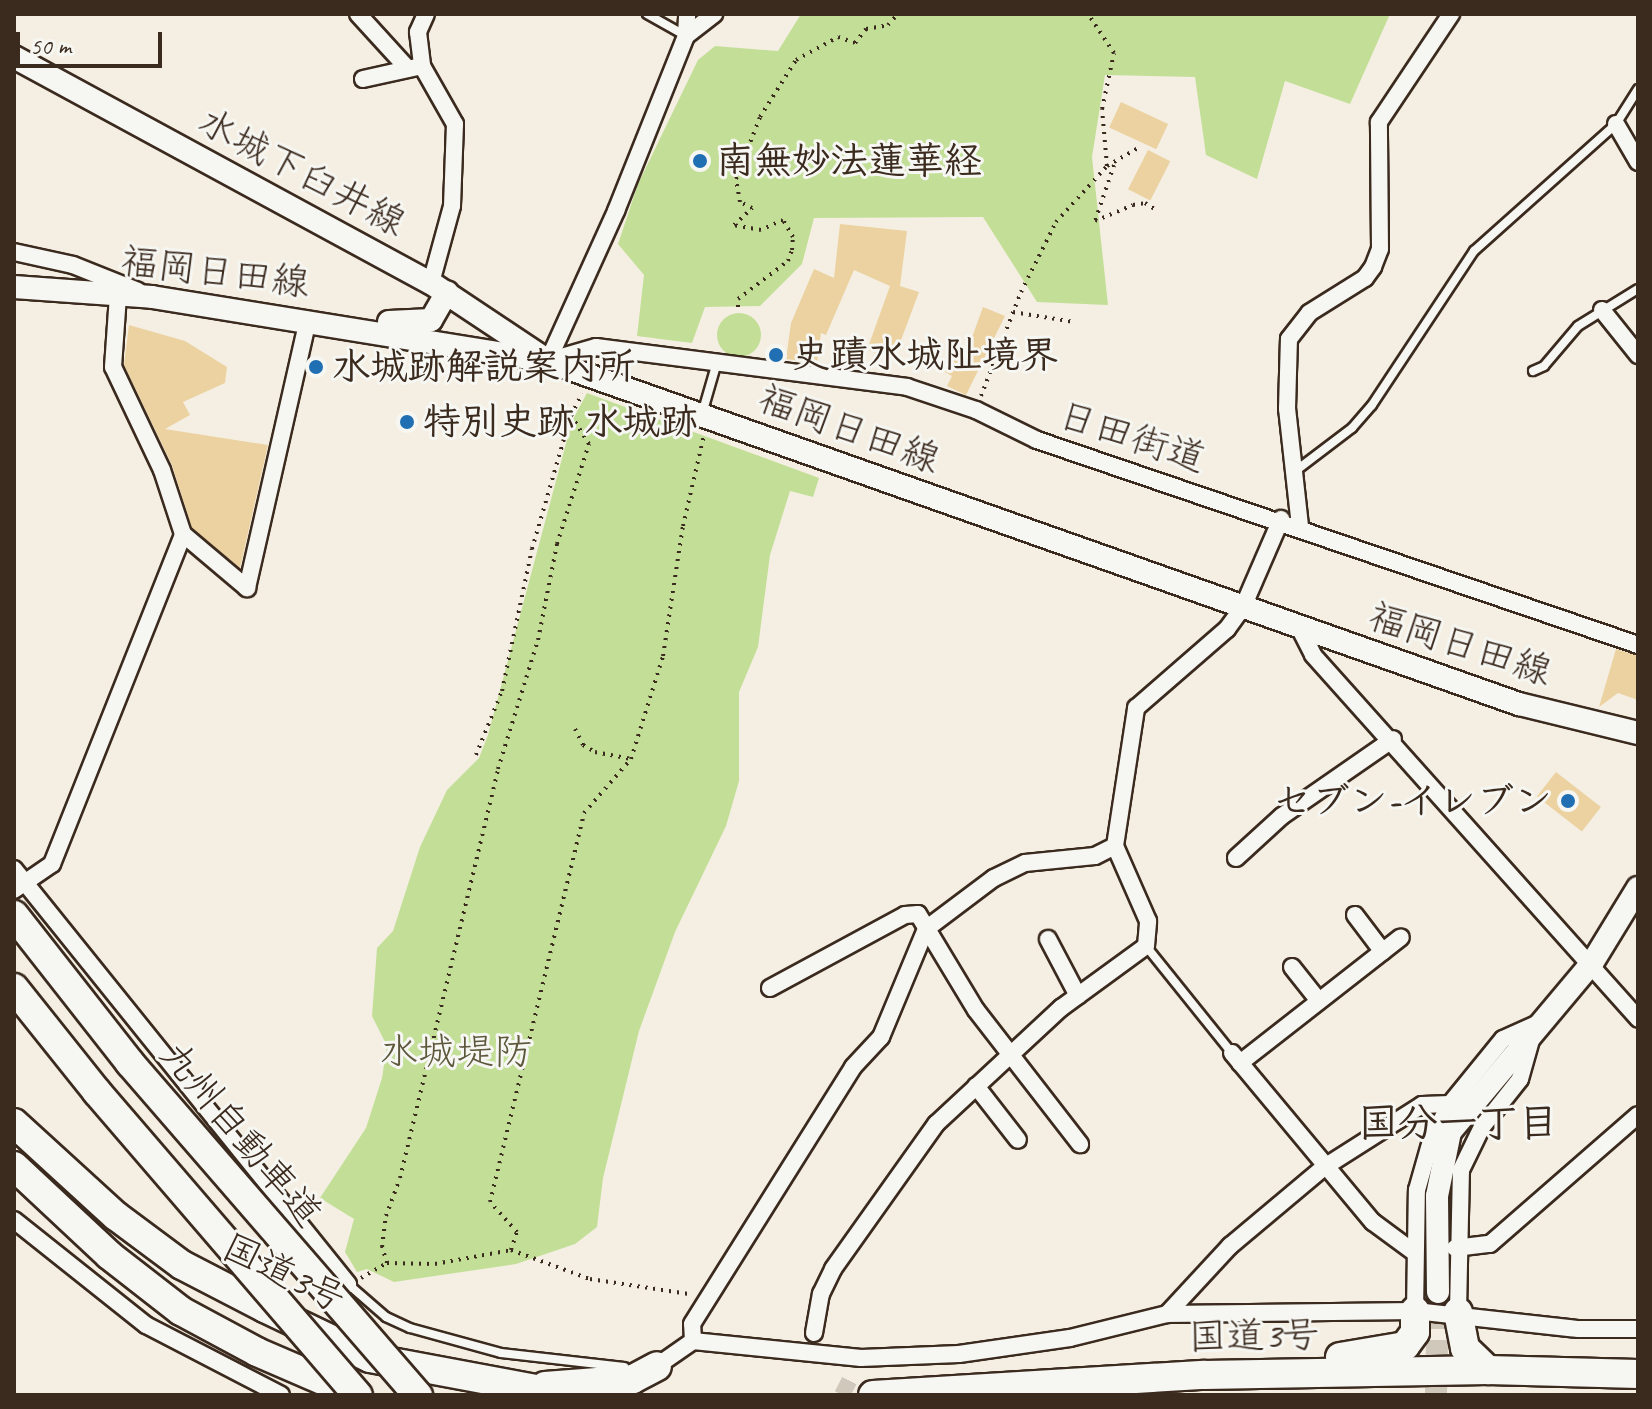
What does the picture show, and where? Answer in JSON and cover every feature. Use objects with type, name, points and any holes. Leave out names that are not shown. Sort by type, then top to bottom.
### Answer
[{"type":"highway","name":"九州自動車道","points":[[14,915],[130,1063],[418,1395]]},
{"type":"highway","points":[[14,988],[117,1117],[358,1395]]},
{"type":"highway","points":[[14,1109],[47,1155]]},
{"type":"highway","name":"国道3号","points":[[14,1123],[47,1155],[182,1265],[265,1308],[370,1358],[513,1388],[567,1395]]},
{"type":"highway","name":"国道3号","points":[[19,1174],[181,1311],[257,1352],[358,1395]]},
{"type":"highway","points":[[1204,1375],[1392,1350],[1413,1340],[1415,1311]]},
{"type":"highway","points":[[1458,1312],[1465,1348],[1488,1370]]},
{"type":"highway","points":[[513,1388],[616,1382],[657,1366]]},
{"type":"highway","name":"国道3号","points":[[873,1395],[1204,1375],[1488,1370],[1632,1374]]},
{"type":"main road","name":"水城下臼井線","points":[[14,57],[439,287],[548,361]]},
{"type":"main road","name":"福岡日田線","points":[[14,287],[152,297],[347,324],[548,361],[1519,704],[1638,733]]},
{"type":"main road","points":[[347,324],[431,320],[439,287]]},
{"type":"main road","points":[[1438,1292],[1437,1196],[1445,1144],[1460,1116],[1536,1024],[1592,963],[1638,888]]},
{"type":"street","points":[[358,14],[415,67],[455,124],[452,206],[439,287]]},
{"type":"street","points":[[415,67],[418,32],[426,14]]},
{"type":"street","points":[[548,361],[616,211],[686,36],[687,14]]},
{"type":"street","points":[[1300,526],[1298,469],[1287,409],[1289,339],[1309,313],[1365,278],[1373,267],[1380,249],[1379,122],[1451,14]]},
{"type":"street","points":[[686,36],[712,15]]},
{"type":"street","points":[[363,79],[415,67]]},
{"type":"street","points":[[1616,124],[1638,162]]},
{"type":"street","points":[[14,252],[73,265],[152,297]]},
{"type":"street","points":[[118,295],[113,367],[162,470],[183,534],[247,588],[308,320]]},
{"type":"street","points":[[1602,310],[1638,355]]},
{"type":"street","name":"日田街道","points":[[548,361],[596,347],[907,387],[976,410],[1037,440],[1281,519],[1638,645]]},
{"type":"street","points":[[814,1333],[821,1294],[833,1269],[936,1124],[1078,996],[1146,946],[1148,921],[1115,846],[1136,708],[1227,629],[1243,607],[1281,519]]},
{"type":"street","points":[[20,887],[52,864],[183,534]]},
{"type":"street","points":[[1299,627],[1313,655],[1393,739],[1515,885],[1592,963],[1638,1019]]},
{"type":"street","points":[[1236,858],[1282,816],[1393,739]]},
{"type":"street","points":[[693,1341],[692,1324],[853,1067],[881,1037],[926,929],[994,878],[1025,863],[1095,856],[1115,846]]},
{"type":"street","points":[[14,869],[20,887],[348,1284]]},
{"type":"street","points":[[770,988],[905,915],[918,914],[1009,1055],[1080,1144]]},
{"type":"street","points":[[1355,915],[1383,952]]},
{"type":"street","points":[[1401,937],[1319,1001],[1236,1058],[1323,1168],[1373,1222],[1415,1253]]},
{"type":"street","points":[[1048,939],[1078,996]]},
{"type":"street","points":[[1292,967],[1319,1001]]},
{"type":"street","points":[[1415,1311],[1415,1253],[1422,1165],[1450,1104],[1503,1039],[1536,1024]]},
{"type":"street","points":[[1458,1312],[1455,1248],[1464,1159],[1520,1079],[1536,1024]]},
{"type":"street","points":[[976,1086],[1018,1140]]},
{"type":"street","points":[[1167,1314],[1230,1246],[1323,1168],[1422,1105],[1450,1104]]},
{"type":"street","points":[[1455,1248],[1490,1244],[1638,1115]]},
{"type":"street","points":[[14,1220],[146,1325],[281,1395]]},
{"type":"street","points":[[657,1366],[693,1341],[861,1358],[959,1354],[1028,1345],[1167,1314],[1458,1312],[1579,1329],[1638,1329]]},
{"type":"street","points":[[852,1375],[861,1358]]},
{"type":"lane","points":[[647,14],[686,36]]},
{"type":"lane","points":[[1298,469],[1352,428],[1372,405],[1474,251],[1616,124],[1638,89]]},
{"type":"lane","points":[[1533,371],[1602,310],[1638,289]]},
{"type":"lane","points":[[706,416],[717,362]]},
{"type":"lane","points":[[1146,946],[1236,1058]]},
{"type":"lane","points":[[348,1284],[386,1317],[410,1328],[501,1353],[657,1366]]},
{"type":"path","points":[[738,307],[738,299],[788,261],[792,250],[793,237],[783,220],[761,230],[734,225],[752,208],[740,202],[736,179],[760,117],[796,60],[838,37],[855,43],[866,29],[888,25],[898,14]]},
{"type":"path","points":[[1088,14],[1114,53],[1102,109],[1107,166]]},
{"type":"path","points":[[976,410],[1013,312],[1056,222],[1107,166],[1114,165],[1140,147]]},
{"type":"path","points":[[1114,165],[1095,221],[1133,205],[1151,204],[1156,210]]},
{"type":"path","points":[[1013,312],[1074,322]]},
{"type":"path","points":[[476,755],[502,691],[519,599],[571,415],[593,375]]},
{"type":"path","points":[[387,1263],[382,1247],[386,1216],[400,1178],[498,769],[538,640],[557,544],[589,444],[571,415]]},
{"type":"path","points":[[511,1250],[517,1232],[490,1202],[584,813],[631,759],[663,656],[683,526],[706,416]]},
{"type":"path","points":[[575,729],[583,745],[595,752],[631,759]]},
{"type":"path","points":[[348,1284],[387,1263],[435,1264],[511,1250],[590,1279],[709,1297]]},
{"type":"green space","points":[[801,14],[1390,14],[1350,104],[1285,81],[1257,179],[1206,155],[1195,77],[1105,75],[1092,157],[1108,305],[1037,302],[983,217],[814,218],[802,264],[760,306],[705,307],[692,343],[637,336],[644,275],[618,244],[638,184],[698,60],[715,46],[778,51]]},
{"type":"green space","points":[[739,313],[754,320],[761,335],[754,350],[739,357],[724,350],[717,335],[724,320]]},
{"type":"green space","name":"水城堤防","points":[[587,393],[819,478],[813,497],[790,491],[770,555],[758,647],[739,692],[739,781],[726,826],[675,932],[639,1031],[603,1178],[597,1227],[575,1244],[516,1264],[394,1282],[367,1269],[357,1272],[345,1252],[354,1219],[320,1198],[366,1128],[382,1078],[387,1046],[372,1016],[377,948],[393,931],[420,847],[447,790],[479,758],[488,735],[572,421]]},
{"type":"building","points":[[1121,102],[1168,124],[1156,149],[1109,127]]},
{"type":"building","points":[[1148,150],[1170,161],[1150,201],[1128,189]]},
{"type":"building","points":[[840,224],[907,231],[900,286],[919,292],[894,359],[867,350],[890,286],[854,270],[826,335],[821,333],[817,363],[786,359],[791,323],[814,269],[834,278]]},
{"type":"building","points":[[983,307],[1005,316],[966,395],[947,386],[952,376],[945,372],[957,346],[967,351]]},
{"type":"building","points":[[129,325],[185,341],[227,367],[225,383],[183,402],[190,415],[165,429],[268,445],[240,568],[192,528],[172,465],[124,365]]},
{"type":"building","points":[[1616,649],[1638,656],[1638,700],[1618,693],[1599,707]]},
{"type":"building","name":"セブン-イレブン","points":[[1556,772],[1601,807],[1582,832],[1537,796]]},
{"type":"tunnel","points":[[1436,1395],[1438,1292]]},
{"type":"tunnel","points":[[842,1395],[852,1375]]},
{"type":"place","name":"南無妙法蓮華経","points":[[700,161]]},
{"type":"place","name":"史蹟水城阯境界","points":[[776,355]]},
{"type":"place","name":"水城跡解説案内所","points":[[316,367]]},
{"type":"place","name":"特別史跡 水城跡","points":[[407,422]]},
{"type":"place","name":"セブン-イレブン","points":[[1568,801]]},
{"type":"district","name":"国分一丁目","points":[[1458,1123]]}]
